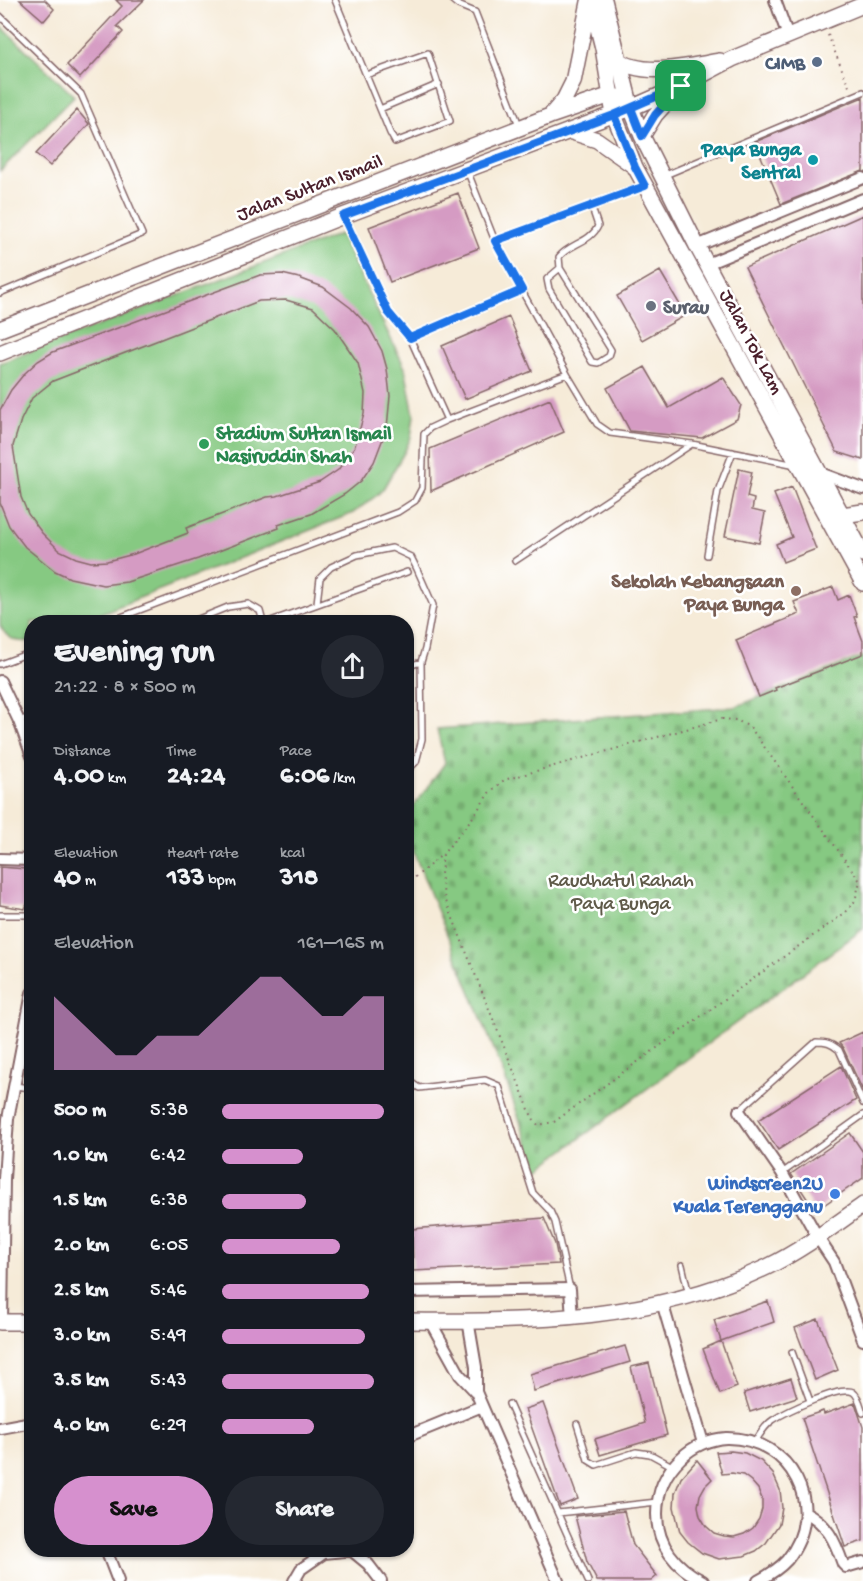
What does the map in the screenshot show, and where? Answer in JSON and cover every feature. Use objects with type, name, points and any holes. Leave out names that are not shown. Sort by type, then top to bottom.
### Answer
[{"type":"main road","name":"Jalan Tok Lam","points":[[590,0],[603,48],[614,115],[635,167],[797,466],[863,554]]},
{"type":"main road","points":[[550,116],[564,100],[573,82],[590,0]]},
{"type":"main road","name":"Jalan Tok Lam","points":[[604,0],[631,108],[642,136],[697,246],[819,473],[835,518],[863,583]]},
{"type":"main road","name":"Jalan Sultan Ismail","points":[[0,353],[343,216],[614,115],[681,86],[732,59],[863,5]]},
{"type":"main road","points":[[603,48],[619,61],[632,67],[651,69],[732,59]]},
{"type":"main road","points":[[642,136],[655,115],[681,86]]},
{"type":"main road","name":"Jalan Sultan Ismail","points":[[0,329],[519,127],[611,95]]},
{"type":"main road","points":[[611,95],[620,98],[631,108]]},
{"type":"main road","points":[[568,131],[597,140],[635,167]]},
{"type":"main road","points":[[835,518],[863,512]]},
{"type":"main road","points":[[414,1321],[572,1318],[689,1296],[767,1267],[818,1238],[863,1205]]},
{"type":"main road","points":[[1,1322],[24,1322]]},
{"type":"street","points":[[774,0],[788,36]]},
{"type":"street","points":[[697,246],[863,178]]},
{"type":"street","points":[[707,264],[863,199]]},
{"type":"street","points":[[819,473],[863,489]]},
{"type":"street","points":[[0,681],[24,734]]},
{"type":"street","points":[[0,859],[24,860]]},
{"type":"street","points":[[1,1322],[4,1119],[14,1086],[24,1034]]},
{"type":"street","points":[[739,1111],[782,1173],[837,1269],[863,1340]]},
{"type":"street","points":[[414,1292],[570,1289],[572,1318]]},
{"type":"street","points":[[662,1302],[703,1443]]},
{"type":"street","points":[[468,1320],[476,1367],[476,1392]]},
{"type":"street","points":[[430,1321],[460,1375],[476,1392],[558,1581]]},
{"type":"street","points":[[414,1434],[482,1406]]},
{"type":"street","points":[[0,1428],[24,1424]]},
{"type":"street","points":[[703,1581],[687,1578],[663,1543],[657,1523],[657,1502],[660,1490],[672,1466],[686,1453],[703,1443],[729,1438],[755,1442],[775,1453],[791,1469],[804,1497],[803,1530],[796,1546],[780,1567],[758,1581]]},
{"type":"street","points":[[805,1512],[823,1523],[831,1534],[846,1567],[863,1562]]},
{"type":"street","points":[[109,1557],[118,1581]]},
{"type":"street","points":[[294,1581],[301,1569],[318,1557]]},
{"type":"street","points":[[360,1557],[381,1581]]},
{"type":"lane","points":[[335,0],[380,109],[395,142],[450,121],[428,53],[366,75]]},
{"type":"lane","points":[[452,0],[475,12],[519,127]]},
{"type":"lane","points":[[0,16],[81,94],[142,234],[0,293]]},
{"type":"lane","points":[[380,109],[439,84]]},
{"type":"lane","points":[[662,176],[863,92]]},
{"type":"lane","points":[[466,169],[495,241],[567,374],[597,424],[603,430],[610,433],[692,444],[797,466]]},
{"type":"lane","points":[[495,241],[645,186]]},
{"type":"lane","points":[[560,268],[547,279],[549,289],[592,362],[598,363],[609,356],[610,350],[560,268],[559,257],[563,252],[595,233],[598,226],[591,205]]},
{"type":"lane","points":[[343,216],[388,312],[410,338],[447,420]]},
{"type":"lane","points":[[410,338],[522,290]]},
{"type":"lane","points":[[126,615],[398,512],[415,501],[422,488],[424,434],[430,428],[567,374]]},
{"type":"lane","points":[[515,561],[692,444]]},
{"type":"lane","points":[[707,555],[718,491],[733,452]]},
{"type":"lane","points":[[317,603],[320,578],[331,567],[374,550],[392,548],[411,557],[433,605],[421,662],[422,739],[414,764]]},
{"type":"lane","points":[[285,615],[407,572]]},
{"type":"lane","points":[[208,615],[228,607],[248,604],[260,611],[262,615]]},
{"type":"lane","points":[[0,664],[24,655]]},
{"type":"lane","points":[[414,664],[421,662]]},
{"type":"lane","points":[[19,721],[24,719]]},
{"type":"lane","points":[[0,915],[24,915]]},
{"type":"lane","points":[[739,1111],[816,1042],[826,1042],[838,1050],[863,1103]]},
{"type":"lane","points":[[414,1085],[419,1088],[484,1080],[499,1086],[533,1193],[550,1211],[555,1222],[570,1289]]},
{"type":"lane","points":[[14,1086],[24,1087]]},
{"type":"lane","points":[[782,1173],[863,1115]]},
{"type":"lane","points":[[682,1265],[689,1296]]},
{"type":"lane","points":[[792,1352],[810,1401]]},
{"type":"lane","points":[[755,1442],[773,1420],[810,1401],[845,1390],[853,1392],[857,1397],[863,1413]]},
{"type":"lane","points":[[509,1404],[588,1581]]},
{"type":"lane","points":[[577,1424],[588,1460],[592,1464],[596,1465],[636,1452],[650,1454],[672,1466]]},
{"type":"lane","points":[[558,1513],[657,1502]]},
{"type":"path","points":[[823,21],[852,96]]},
{"type":"path","points":[[414,878],[442,854],[473,818],[489,793],[504,780],[722,719],[736,720],[750,727],[861,880],[855,901],[846,912],[554,1122],[538,1125],[532,1117],[444,896],[441,874],[442,854]]},
{"type":"green space","points":[[0,25],[74,96],[0,171]]},
{"type":"green space","name":"Stadium Sultan Ismail Nasiruddin Shah","points":[[340,234],[405,368],[414,415],[411,437],[383,489],[353,513],[97,615],[24,615],[24,641],[17,641],[9,637],[0,625],[0,363]]},
{"type":"green space","name":"Raudhatul Rahah Paya Bunga","points":[[863,656],[863,929],[537,1170],[502,1069],[414,853],[414,805],[445,763],[437,729],[735,707]]},
{"type":"building","points":[[20,0],[45,0],[54,9],[44,21]]},
{"type":"building","points":[[116,0],[144,0],[117,26],[123,32],[80,78],[67,65],[122,6]]},
{"type":"building","name":"Paya Bunga Sentral","points":[[863,97],[863,171],[781,204],[755,142]]},
{"type":"building","points":[[77,110],[89,124],[50,166],[36,154]]},
{"type":"building","points":[[458,193],[479,248],[390,282],[369,227]]},
{"type":"building","points":[[863,215],[863,460],[837,452],[745,267]]},
{"type":"building","name":"Surau","points":[[660,271],[686,315],[642,340],[617,296]]},
{"type":"building","points":[[282,274],[323,287],[351,308],[369,327],[382,351],[390,396],[387,428],[374,462],[361,481],[345,494],[311,514],[278,525],[279,528],[198,559],[127,582],[103,585],[70,578],[55,571],[25,547],[9,526],[0,503],[0,410],[11,390],[38,361],[53,352],[260,275]],"holes":[[[286,300],[313,308],[335,329],[358,363],[365,393],[364,414],[355,446],[338,470],[320,482],[267,497],[186,528],[188,533],[134,554],[107,561],[91,562],[76,558],[59,550],[42,533],[28,514],[21,497],[13,446],[21,420],[32,398],[53,381],[259,301]]]},
{"type":"building","points":[[509,317],[532,371],[465,399],[442,346]]},
{"type":"building","points":[[645,367],[669,408],[723,377],[741,405],[737,419],[702,438],[630,431],[607,388]]},
{"type":"building","points":[[550,399],[564,432],[431,491],[430,449]]},
{"type":"building","points":[[739,469],[752,472],[747,497],[754,499],[752,510],[765,513],[759,543],[725,536]]},
{"type":"building","points":[[792,487],[816,549],[783,562],[776,544],[792,537],[774,494]]},
{"type":"building","points":[[833,587],[838,600],[849,595],[863,641],[863,654],[775,688],[776,690],[759,697],[736,640],[799,614],[794,602]]},
{"type":"building","points":[[0,867],[24,869],[24,909],[0,905]]},
{"type":"building","points":[[863,1032],[863,1091],[839,1043]]},
{"type":"building","points":[[841,1066],[856,1100],[778,1150],[758,1120]]},
{"type":"building","points":[[850,1133],[863,1152],[863,1178],[815,1211],[791,1174]]},
{"type":"building","points":[[544,1218],[555,1244],[559,1264],[414,1271],[414,1229]]},
{"type":"building","points":[[768,1301],[774,1322],[721,1341],[714,1320]]},
{"type":"building","points":[[818,1319],[838,1370],[815,1380],[795,1328]]},
{"type":"building","points":[[721,1341],[737,1387],[720,1394],[703,1349]]},
{"type":"building","points":[[625,1346],[630,1362],[534,1391],[530,1374]]},
{"type":"building","points":[[649,1363],[667,1435],[600,1455],[595,1439],[645,1423],[631,1367]]},
{"type":"building","points":[[791,1378],[797,1397],[750,1412],[744,1393]]},
{"type":"building","points":[[543,1403],[578,1499],[560,1506],[525,1409]]},
{"type":"building","points":[[855,1403],[863,1427],[863,1541],[845,1547],[802,1418],[823,1411],[824,1414]]},
{"type":"building","points":[[716,1452],[745,1453],[761,1461],[773,1474],[780,1490],[782,1508],[779,1524],[766,1543],[756,1551],[744,1556],[719,1559],[702,1553],[680,1532],[674,1507],[675,1493],[681,1478],[697,1460],[712,1479],[700,1495],[698,1506],[700,1516],[706,1526],[714,1533],[734,1537],[753,1528],[759,1519],[762,1499],[758,1489],[743,1475],[722,1474]]},
{"type":"building","points":[[624,1511],[633,1545],[657,1576],[651,1581],[597,1581],[587,1562],[575,1516]]},
{"type":"place","name":"CIMB","points":[[817,62]]},
{"type":"place","name":"Paya Bunga Sentral","points":[[813,160]]},
{"type":"place","name":"Surau","points":[[651,306]]},
{"type":"place","name":"Stadium Sultan Ismail Nasiruddin Shah","points":[[204,444]]},
{"type":"place","name":"Sekolah Kebangsaan Paya Bunga","points":[[796,591]]},
{"type":"place","name":"Windscreen2U Kuala Terengganu","points":[[835,1194]]},
{"type":"route","points":[[681,86],[614,115],[343,216],[388,312],[410,338],[522,290],[495,241],[645,186],[614,115],[631,108],[642,136],[655,115],[681,86]]}]
